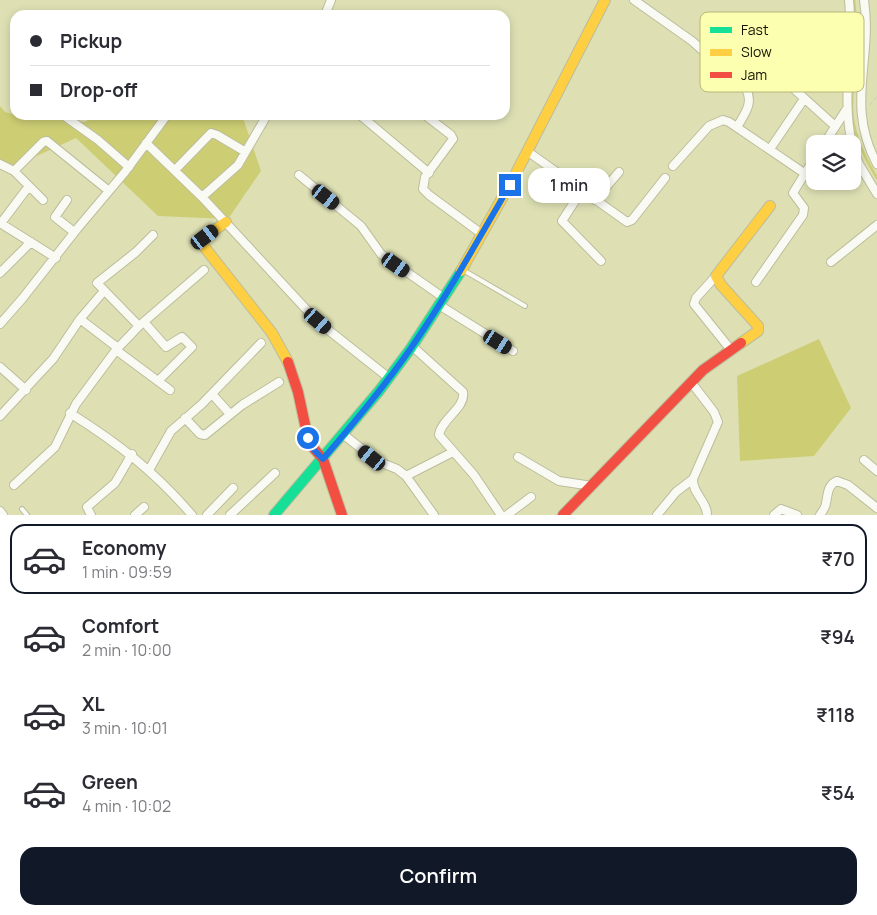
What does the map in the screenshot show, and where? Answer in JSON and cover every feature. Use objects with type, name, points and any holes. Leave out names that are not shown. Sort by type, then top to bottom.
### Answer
[{"type":"street","points":[[274,515],[390,378],[441,302],[482,234],[605,0]]},
{"type":"street","points":[[634,0],[700,47]]},
{"type":"street","points":[[864,0],[866,31],[864,60]]},
{"type":"street","points":[[737,127],[748,105],[747,92]]},
{"type":"street","points":[[796,92],[835,126]]},
{"type":"street","points":[[847,92],[846,110],[850,135]]},
{"type":"street","points":[[862,92],[860,117],[866,141],[877,164]]},
{"type":"street","points":[[770,150],[804,99]]},
{"type":"street","points":[[830,135],[846,110]]},
{"type":"street","points":[[70,120],[98,140],[125,172]]},
{"type":"street","points":[[0,324],[125,172],[163,120]]},
{"type":"street","points":[[202,197],[238,165],[244,151],[264,120]]},
{"type":"street","points":[[366,120],[429,172]]},
{"type":"street","points":[[432,120],[451,135],[453,139],[423,182],[425,192],[482,234]]},
{"type":"street","points":[[673,166],[714,122],[726,120],[804,173]]},
{"type":"street","points":[[175,170],[211,133],[244,151]]},
{"type":"street","points":[[14,171],[43,142],[47,141],[109,191]]},
{"type":"street","points":[[146,143],[202,197],[318,321],[390,378]]},
{"type":"street","points":[[527,151],[629,222],[665,178]]},
{"type":"street","points":[[0,164],[14,171],[44,200]]},
{"type":"street","points":[[861,167],[877,194]]},
{"type":"street","points":[[756,282],[803,215],[804,208],[793,193],[806,170]]},
{"type":"street","points":[[595,200],[619,172]]},
{"type":"street","points":[[299,175],[353,218],[365,230],[374,248],[380,254],[441,302],[513,351]]},
{"type":"street","points":[[29,186],[0,223],[56,258]]},
{"type":"street","points":[[582,190],[562,221],[601,261]]},
{"type":"street","points":[[67,200],[55,217],[74,232]]},
{"type":"street","points":[[730,350],[694,304],[696,298],[716,276],[770,206]]},
{"type":"street","points":[[226,222],[205,237],[202,244],[279,345],[294,378],[309,442],[342,515]]},
{"type":"street","points":[[831,262],[877,225]]},
{"type":"street","points":[[153,234],[136,252],[99,280],[98,284],[166,347],[182,337],[192,347],[158,381]]},
{"type":"street","points":[[0,273],[31,242]]},
{"type":"street","points":[[14,485],[55,447],[70,413],[117,349],[142,324],[204,270]]},
{"type":"street","points":[[562,515],[703,370],[757,333],[759,328],[721,285],[716,276]]},
{"type":"street","points":[[0,416],[26,390],[58,352],[80,318],[104,291]]},
{"type":"street","points":[[80,318],[170,390]]},
{"type":"street","points":[[149,470],[163,441],[212,394],[260,343]]},
{"type":"street","points":[[412,346],[464,394],[463,400],[439,432],[440,437],[483,486],[501,515]]},
{"type":"street","points":[[0,367],[26,390]]},
{"type":"street","points":[[186,418],[204,436],[230,414],[278,382]]},
{"type":"street","points":[[657,515],[676,492],[693,479],[718,422],[716,415],[692,382]]},
{"type":"street","points":[[212,394],[230,414]]},
{"type":"street","points":[[70,413],[132,454],[192,515]]},
{"type":"street","points":[[344,434],[377,461],[397,469],[406,476],[434,515]]},
{"type":"street","points":[[406,476],[454,452]]},
{"type":"street","points":[[91,515],[87,507],[115,483],[132,454]]},
{"type":"street","points":[[518,457],[559,481],[592,486]]},
{"type":"street","points":[[864,460],[877,471]]},
{"type":"street","points":[[230,515],[275,473]]},
{"type":"street","points":[[693,479],[694,488],[706,507],[707,515]]},
{"type":"street","points":[[820,515],[826,504],[826,496],[832,484],[837,481],[848,485],[877,508]]},
{"type":"street","points":[[207,515],[233,488]]},
{"type":"street","points":[[508,515],[531,497]]},
{"type":"street","points":[[135,515],[144,507]]},
{"type":"street","points":[[774,515],[781,509],[797,515]]},
{"type":"street","points":[[0,511],[3,515]]},
{"type":"lane","points":[[461,268],[525,306]]},
{"type":"lane","points":[[22,509],[26,515]]},
{"type":"shaded area","points":[[0,106],[5,112],[10,114],[10,120],[85,122],[88,120],[244,120],[261,171],[228,219],[158,216],[76,138],[8,169],[0,164]]},
{"type":"shaded area","points":[[819,339],[851,408],[814,456],[740,461],[737,376]]},
{"type":"waterway","points":[[854,0],[855,12]]},
{"type":"waterway","points":[[852,92],[854,126],[860,144],[877,178]]},
{"type":"traffic: fast","points":[[274,515],[379,391],[411,348],[461,271]]},
{"type":"traffic: slow","points":[[461,271],[514,177],[605,0]]},
{"type":"traffic: slow","points":[[741,343],[758,331],[758,326],[721,285],[716,276],[770,206]]},
{"type":"traffic: slow","points":[[226,222],[205,237],[202,244],[272,333],[288,362]]},
{"type":"traffic: jam","points":[[563,515],[703,370],[741,343]]},
{"type":"traffic: jam","points":[[288,362],[298,392],[309,443],[323,459],[342,515]]},
{"type":"route","points":[[308,438],[312,448],[323,459],[390,378],[444,298],[510,185]]}]
